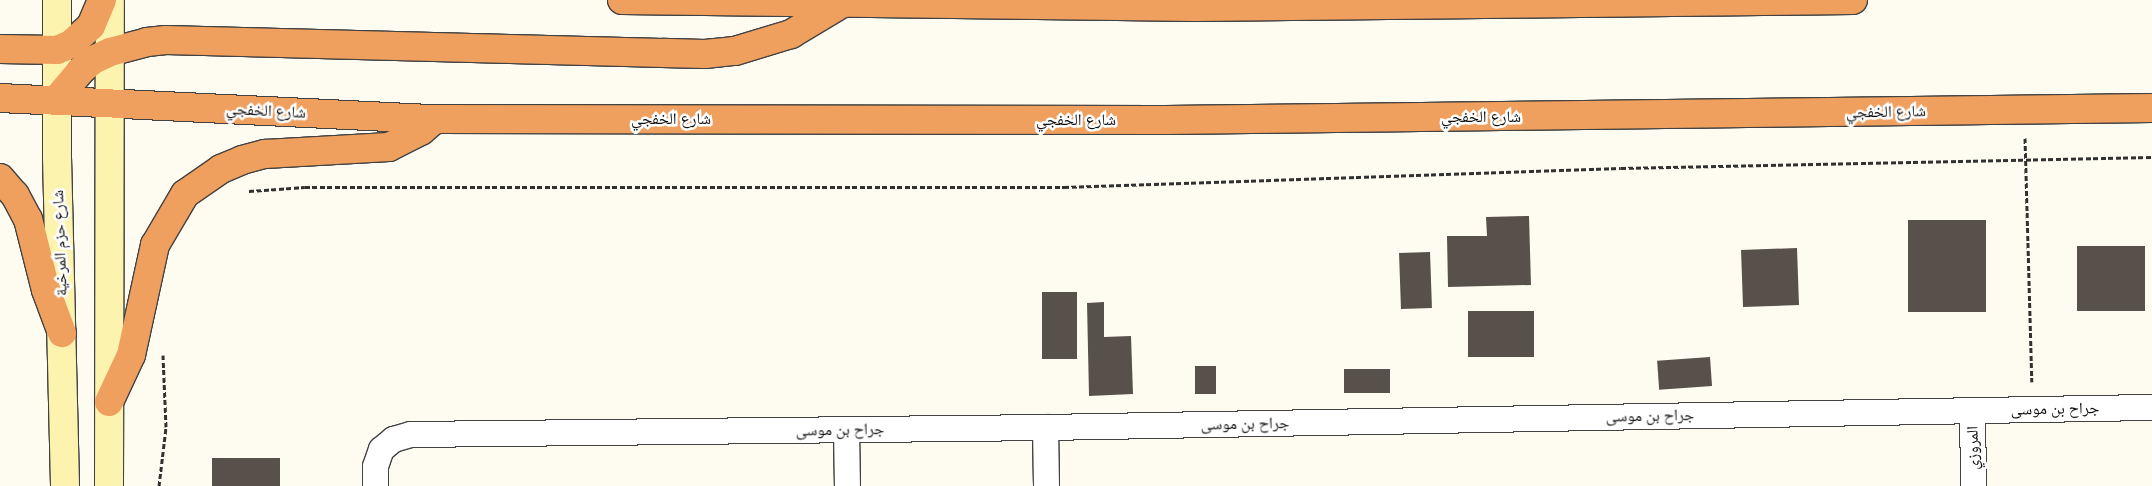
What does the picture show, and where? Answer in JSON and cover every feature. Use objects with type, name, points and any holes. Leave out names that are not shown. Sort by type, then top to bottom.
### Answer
[{"type":"highway","points":[[0,49],[57,50],[82,36],[91,26],[102,0]]},
{"type":"highway","points":[[622,0],[841,4],[1854,0]]},
{"type":"highway","points":[[56,100],[80,71],[110,52],[166,40],[705,54],[735,51],[781,37],[817,21],[841,4]]},
{"type":"highway","name":"شارع الخفجي","points":[[0,98],[435,119],[1166,120],[2152,108]]},
{"type":"highway","points":[[109,402],[131,355],[155,245],[184,194],[221,169],[242,160],[265,154],[389,147],[421,131],[435,119]]},
{"type":"highway","points":[[0,178],[15,196],[28,219],[46,290],[62,333]]},
{"type":"street","name":"شارع حزم المرخية","points":[[57,0],[56,100],[65,486]]},
{"type":"street","points":[[109,486],[110,0]]},
{"type":"street","name":"جراح بن موسى","points":[[375,486],[375,466],[381,449],[393,439],[410,434],[1045,427],[2152,407]]},
{"type":"street","name":"المروزي","points":[[1972,410],[1973,486]]},
{"type":"street","points":[[1045,427],[1046,486]]},
{"type":"street","points":[[846,430],[847,486]]},
{"type":"path","points":[[2024,110],[2033,410]]},
{"type":"path","points":[[244,194],[305,187],[1064,187],[1621,168],[2152,157]]},
{"type":"path","points":[[160,486],[166,427],[164,345]]},
{"type":"building","points":[[1529,216],[1531,285],[1448,287],[1447,236],[1487,236],[1486,217]]},
{"type":"building","points":[[1908,220],[1986,220],[1986,312],[1908,312]]},
{"type":"building","points":[[2077,246],[2145,246],[2145,311],[2077,311]]},
{"type":"building","points":[[1797,248],[1799,305],[1743,307],[1741,250]]},
{"type":"building","points":[[1430,252],[1432,308],[1401,309],[1399,253]]},
{"type":"building","points":[[1042,292],[1077,292],[1077,359],[1042,359]]},
{"type":"building","points":[[1104,302],[1104,337],[1131,336],[1133,394],[1089,396],[1087,303]]},
{"type":"building","points":[[1468,311],[1534,311],[1534,357],[1468,357]]},
{"type":"building","points":[[1710,357],[1712,386],[1659,390],[1657,361]]},
{"type":"building","points":[[1195,366],[1216,366],[1216,394],[1195,394]]},
{"type":"building","points":[[1344,369],[1390,369],[1390,393],[1344,393]]},
{"type":"building","points":[[212,458],[280,458],[280,486],[212,486]]}]
